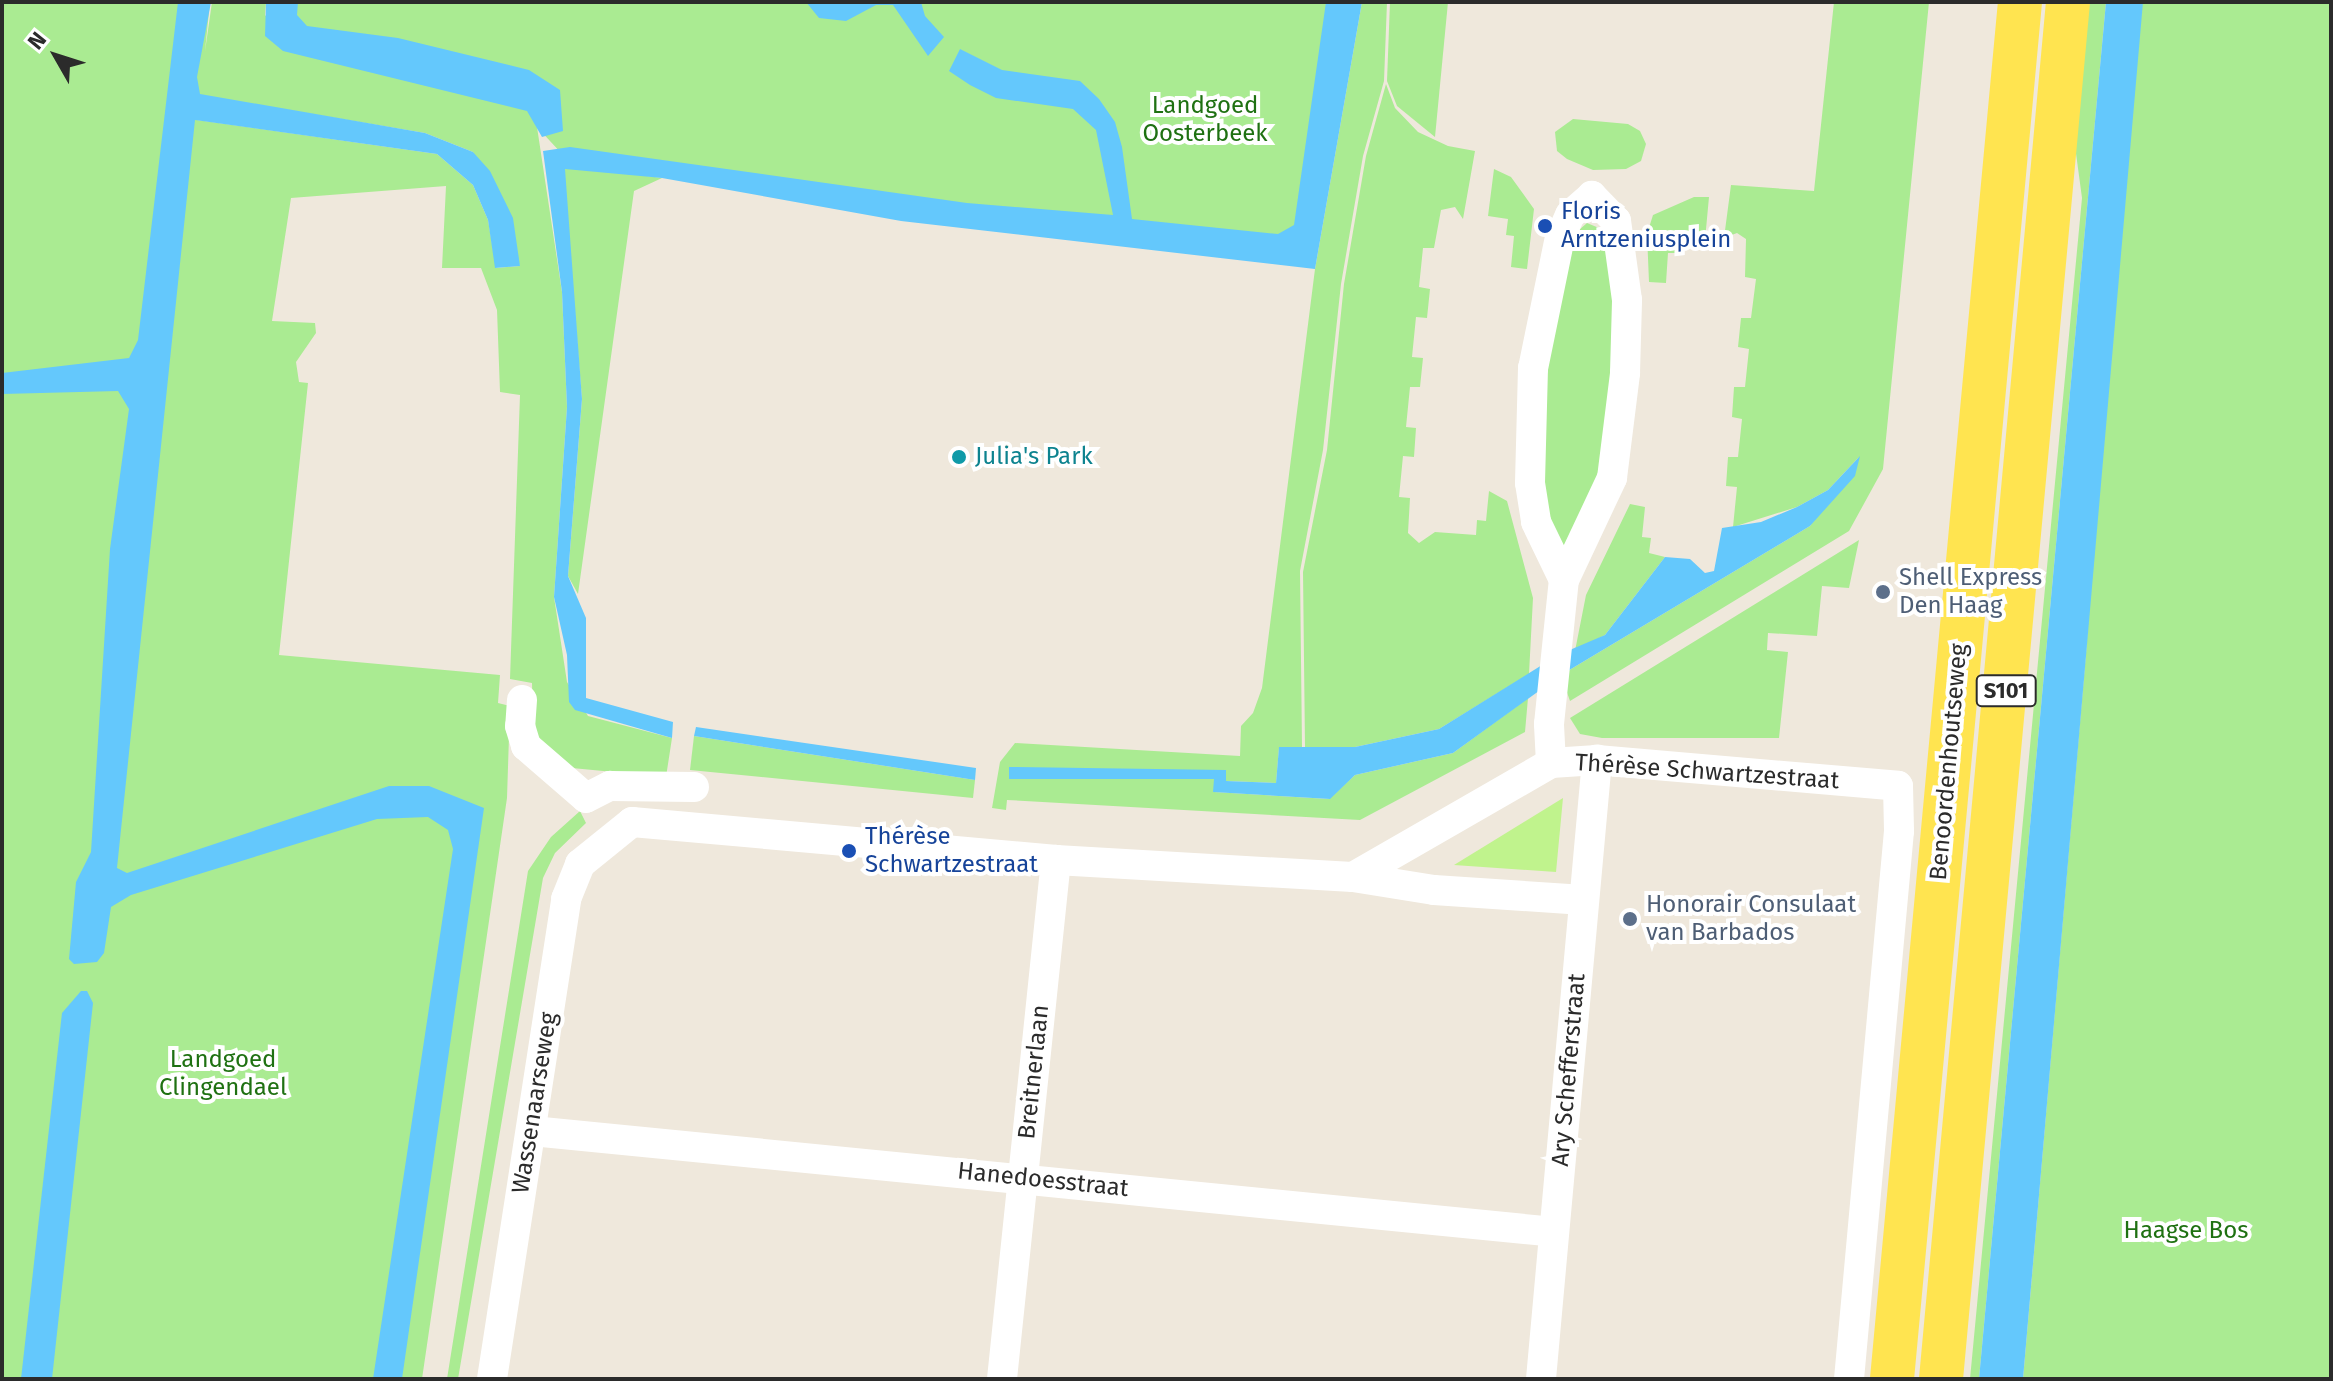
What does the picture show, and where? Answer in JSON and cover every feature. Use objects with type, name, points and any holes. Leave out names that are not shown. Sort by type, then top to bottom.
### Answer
[{"type":"main road","name":"Benoordenhoutseweg","points":[[1892,1379],[2020,2]]},
{"type":"main road","name":"Benoordenhoutseweg","points":[[1941,1379],[2068,2]]},
{"type":"street","points":[[1551,763],[1564,580],[1612,478],[1625,373],[1627,300],[1616,221],[1592,196],[1570,215],[1560,237],[1533,368],[1530,483],[1536,522],[1564,580]]},
{"type":"street","points":[[522,700],[520,726],[526,746],[586,798],[605,839],[632,822],[668,823],[1056,860],[1353,877],[1434,890],[1584,900]]},
{"type":"street","name":"Thérèse Schwartzestraat","points":[[1353,877],[1551,763],[1597,760],[1898,786]]},
{"type":"street","name":"Ary Schefferstraat","points":[[1541,1379],[1597,760]]},
{"type":"street","points":[[586,798],[610,786],[694,787]]},
{"type":"street","name":"Benoordenhoutseweg","points":[[1849,1379],[1899,831],[1898,786]]},
{"type":"street","name":"Wassenaarseweg","points":[[492,1379],[566,899],[580,864],[605,839]]},
{"type":"street","name":"Breitnerlaan","points":[[1002,1379],[1056,860]]},
{"type":"street","name":"Hanedoesstraat","points":[[532,1131],[1023,1177],[1554,1232]]},
{"type":"green space","points":[[2,2],[210,2],[205,51],[212,2],[266,2],[265,15],[282,36],[285,2],[1349,2],[1298,250],[563,155],[537,127],[562,292],[567,407],[554,597],[567,682],[588,716],[672,738],[666,777],[551,766],[533,733],[532,683],[510,679],[520,395],[500,392],[497,310],[481,268],[442,268],[446,186],[291,198],[272,321],[315,323],[316,333],[296,362],[299,382],[308,383],[279,655],[500,675],[498,703],[510,706],[507,798],[422,1379],[2,1379]],"holes":[[[199,95],[425,133],[473,152],[520,266],[496,268],[488,220],[473,185],[437,154],[197,120]]]},
{"type":"green space","points":[[1362,2],[1387,2],[1384,81],[1363,156],[1341,284],[1323,450],[1300,571],[1302,747],[1279,748],[1276,783],[1226,781],[1226,770],[1009,778],[1214,779],[1214,792],[1329,799],[1355,775],[1453,753],[1528,698],[1525,732],[1360,820],[1007,800],[1006,810],[992,808],[1000,762],[1015,743],[1240,756],[1241,726],[1253,713],[1262,688],[1315,269]]},
{"type":"green space","points":[[1390,2],[1448,2],[1435,137],[1397,106],[1387,81]]},
{"type":"green space","points":[[1834,2],[1929,2],[1883,469],[1849,531],[1570,701],[1561,675],[1810,526],[1859,457],[1828,490],[1797,507],[1733,527],[1737,487],[1726,486],[1728,457],[1738,457],[1742,419],[1732,417],[1734,387],[1745,387],[1749,349],[1738,347],[1741,318],[1751,318],[1756,279],[1745,277],[1746,239],[1737,233],[1724,238],[1731,185],[1814,191]]},
{"type":"green space","points":[[2083,2],[2106,2],[1979,1379],[1970,1379],[2082,198],[2075,146]]},
{"type":"green space","name":"Haagse Bos","points":[[2130,2],[2331,2],[2331,1379],[2023,1379],[2086,653]]},
{"type":"green space","points":[[1386,84],[1395,108],[1418,132],[1448,146],[1475,151],[1463,219],[1455,207],[1441,210],[1434,248],[1423,248],[1419,287],[1430,289],[1427,318],[1416,317],[1412,357],[1423,358],[1420,387],[1410,387],[1406,427],[1416,428],[1414,457],[1403,456],[1399,497],[1410,498],[1408,533],[1419,543],[1435,532],[1476,535],[1477,520],[1486,521],[1489,491],[1507,501],[1533,598],[1529,674],[1439,729],[1355,747],[1305,747],[1303,572],[1327,450],[1344,284],[1366,156]]},
{"type":"green space","points":[[1573,119],[1628,124],[1640,131],[1646,144],[1641,161],[1626,169],[1593,170],[1567,159],[1557,151],[1555,132]]},
{"type":"green space","points":[[579,167],[662,178],[634,191],[578,594],[568,576],[582,399],[564,185],[565,169]]},
{"type":"green space","points":[[1494,169],[1511,177],[1534,209],[1527,269],[1511,267],[1514,236],[1506,235],[1508,219],[1488,216]]},
{"type":"green space","points":[[1694,197],[1709,197],[1705,240],[1678,237],[1677,253],[1668,253],[1666,283],[1649,282],[1647,234],[1653,215]]},
{"type":"green space","points":[[1587,223],[1599,228],[1607,243],[1617,296],[1603,471],[1565,549],[1554,541],[1536,446],[1542,369],[1572,236]]},
{"type":"green space","points":[[1630,504],[1645,507],[1642,537],[1651,538],[1649,553],[1665,557],[1605,635],[1575,651],[1586,595]]},
{"type":"green space","points":[[1859,540],[1849,588],[1822,586],[1817,636],[1768,633],[1767,650],[1788,652],[1779,738],[1602,738],[1580,734],[1570,718]]},
{"type":"green space","points":[[694,736],[975,780],[973,798],[690,770]]},
{"type":"green space","points":[[1563,798],[1556,872],[1454,865]]},
{"type":"green space","points":[[580,811],[586,823],[555,853],[543,878],[458,1379],[447,1379],[528,871],[551,837]]},
{"type":"water","points":[[178,2],[211,2],[197,77],[200,94],[425,133],[473,152],[490,171],[513,218],[520,266],[495,268],[488,220],[473,185],[437,154],[195,120],[117,868],[127,873],[389,786],[429,786],[484,808],[402,1379],[373,1379],[453,849],[448,830],[428,817],[377,819],[131,895],[111,907],[104,953],[97,962],[74,964],[69,959],[76,882],[91,852],[110,549],[129,409],[118,391],[2,394],[2,373],[129,358],[138,340]]},
{"type":"water","points":[[266,2],[298,2],[297,15],[307,26],[398,38],[529,70],[560,90],[563,131],[542,137],[527,111],[283,51],[265,36]]},
{"type":"water","points":[[806,2],[921,2],[925,16],[944,37],[928,56],[893,5],[876,5],[846,21],[819,18]]},
{"type":"water","points":[[1326,2],[1362,2],[1315,269],[901,221],[662,178],[565,169],[582,399],[568,576],[586,618],[586,698],[673,722],[672,738],[575,710],[569,702],[567,655],[554,597],[567,407],[562,292],[543,151],[570,147],[967,203],[1113,215],[1096,130],[1073,109],[996,98],[970,85],[949,71],[960,49],[1002,70],[1080,81],[1099,99],[1115,122],[1122,147],[1132,219],[1278,234],[1294,225]]},
{"type":"water","points":[[2106,2],[2143,2],[2023,1379],[1979,1379]]},
{"type":"water","points":[[1860,456],[1855,476],[1810,526],[1561,675],[1453,753],[1355,775],[1330,799],[1213,792],[1214,779],[1009,779],[1009,767],[1226,770],[1226,781],[1276,783],[1279,747],[1355,747],[1439,729],[1558,655],[1605,635],[1665,557],[1690,559],[1705,573],[1714,571],[1722,528],[1761,522],[1797,507],[1828,490]]},
{"type":"water","points":[[696,727],[976,768],[975,780],[694,736]]},
{"type":"water","points":[[81,991],[87,991],[93,1003],[52,1379],[21,1379],[62,1013]]},
{"type":"place","name":"Floris Arntzeniusplein","points":[[1545,226]]},
{"type":"place","name":"Julia's Park","points":[[959,457]]},
{"type":"place","name":"Shell Express Den Haag","points":[[1883,592]]},
{"type":"place","name":"Thérèse Schwartzestraat","points":[[849,851]]},
{"type":"place","name":"Honorair Consulaat van Barbados","points":[[1630,919]]},
{"type":"park label","name":"Landgoed Oosterbeek","points":[[1205,120]]},
{"type":"park label","name":"Landgoed Clingendael","points":[[223,1074]]}]
